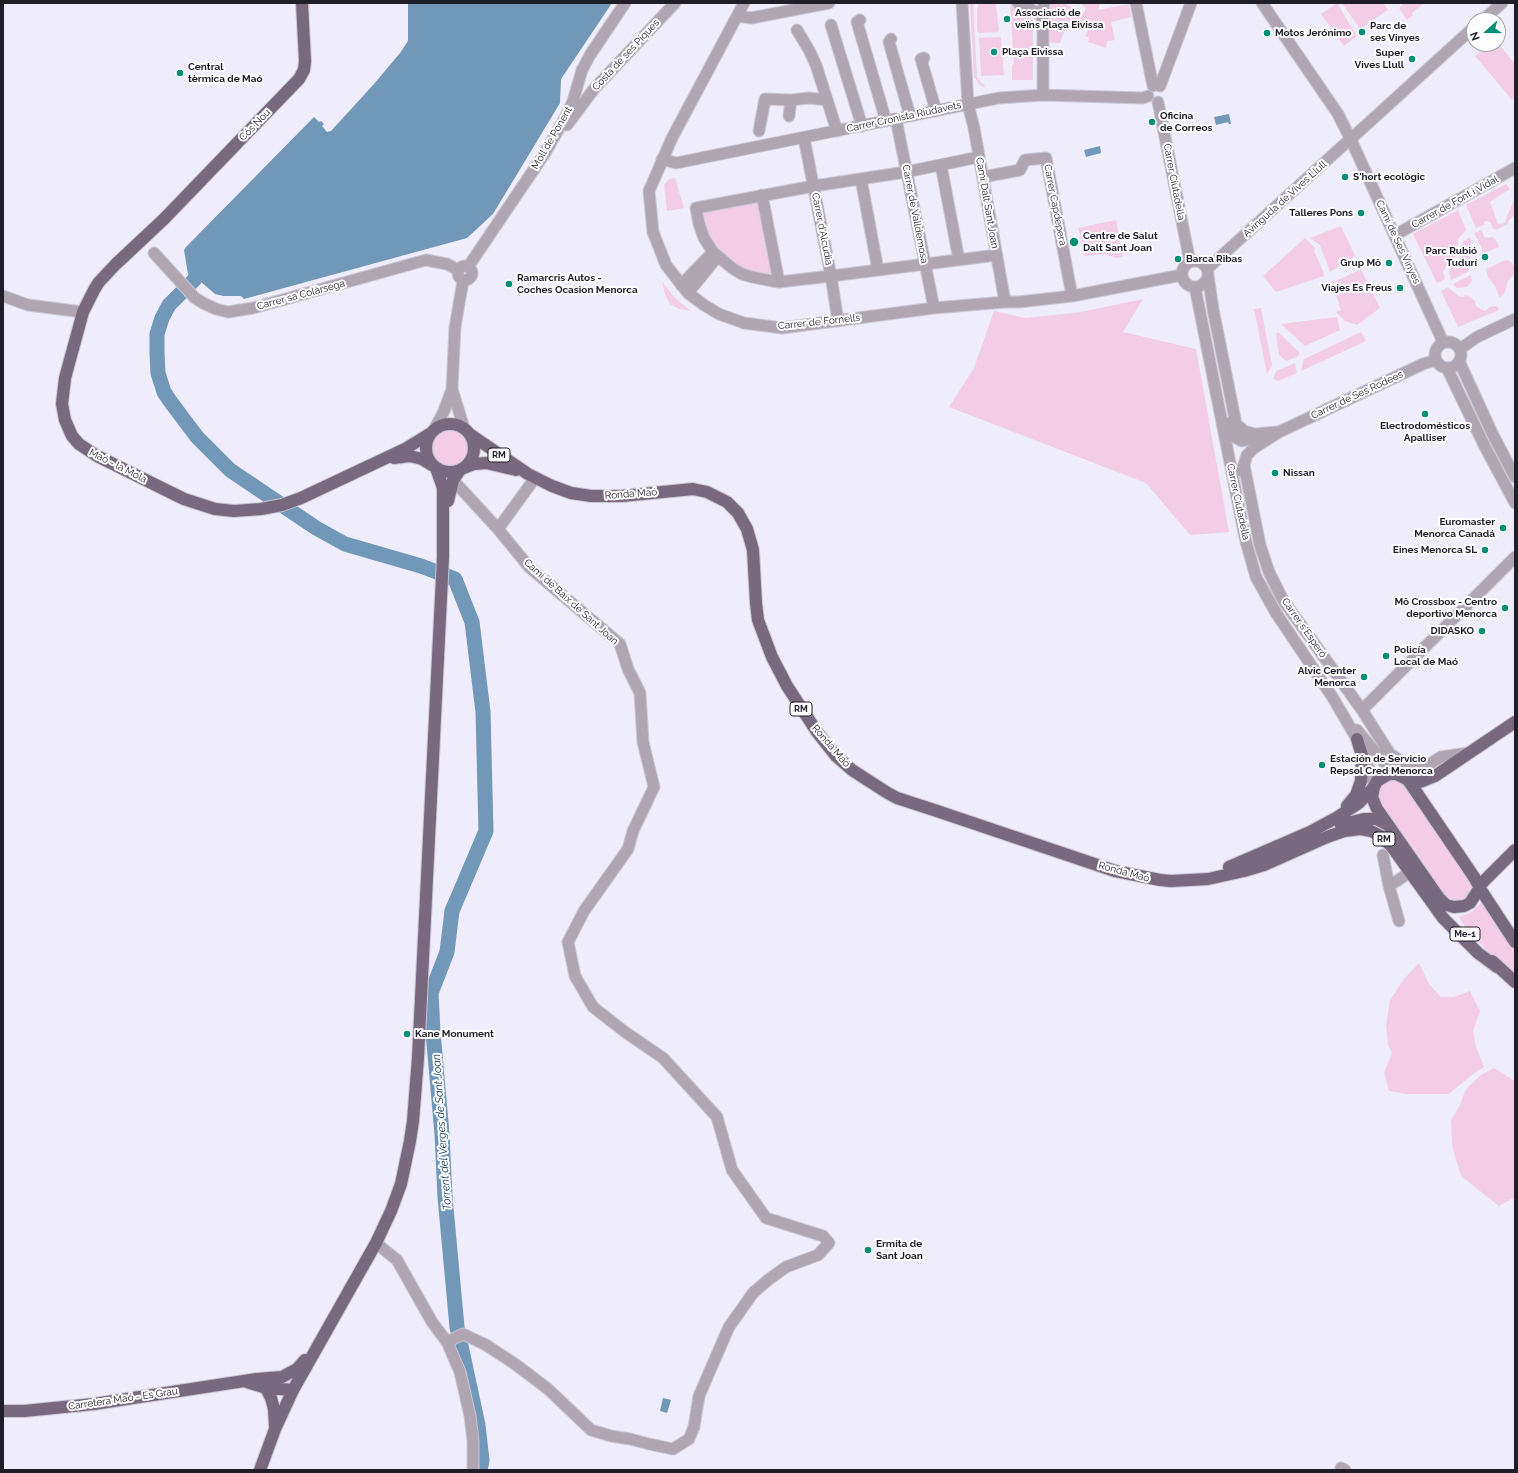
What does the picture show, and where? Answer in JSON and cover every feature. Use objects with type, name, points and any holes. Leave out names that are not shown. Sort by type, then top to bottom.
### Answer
[{"type":"main road","name":"Cós Nou","points":[[145,238],[300,79],[304,70],[305,61],[302,3]]},
{"type":"main road","name":"Maó - la Mola","points":[[145,238],[99,282],[83,312],[65,378],[62,404],[67,427],[79,444],[97,456],[184,498],[215,509],[245,511],[282,505],[301,498],[405,449],[432,431]]},
{"type":"main road","points":[[260,1470],[275,1429],[293,1390],[313,1352],[376,1243],[391,1211],[401,1184],[406,1162],[413,1120],[418,1058],[442,593],[444,526],[443,488],[434,466],[428,459],[426,446],[432,431],[446,424],[452,424],[467,432],[474,442],[474,450],[468,464],[459,473],[448,500],[444,526]]},
{"type":"main road","name":"Ronda Maó","points":[[467,432],[532,476]]},
{"type":"main road","name":"Maó - la Mola","points":[[381,461],[400,456],[410,456],[422,459],[434,466]]},
{"type":"main road","name":"Ronda Maó","points":[[459,473],[474,464],[486,463],[532,476],[571,493],[591,496],[622,496],[687,489],[700,490],[719,497],[732,507],[743,521],[751,540],[758,620],[778,671],[799,707],[827,745],[844,764],[870,783],[897,798],[1115,871],[1160,880],[1183,881],[1208,879],[1222,875]]},
{"type":"main road","points":[[434,466],[447,472],[459,473]]},
{"type":"main road","name":"RM","points":[[1515,722],[1428,779],[1415,783],[1396,774],[1389,774],[1381,778],[1376,781],[1372,796],[1374,803],[1386,824],[1439,898],[1449,907],[1464,906],[1470,903],[1476,895],[1479,886],[1515,850]]},
{"type":"main road","name":"RM","points":[[1315,830],[1338,814],[1356,796],[1363,769],[1362,756],[1357,739]]},
{"type":"main road","points":[[1406,779],[1479,886],[1515,942]]},
{"type":"main road","name":"RM","points":[[1315,830],[1359,803],[1374,787]]},
{"type":"main road","name":"RM","points":[[1222,875],[1270,858],[1347,823],[1376,819],[1386,824]]},
{"type":"main road","name":"RM","points":[[1222,875],[1264,865],[1336,834],[1353,829],[1361,829],[1381,836],[1392,847],[1409,873],[1443,918],[1478,953],[1497,967]]},
{"type":"main road","name":"Ronda Maó","points":[[1183,881],[1204,877],[1242,863],[1315,830]]},
{"type":"main road","name":"Me-1","points":[[1439,898],[1445,909],[1468,937],[1497,967],[1515,982]]},
{"type":"main road","name":"Carretera Maó - Es Grau","points":[[3,1411],[24,1411],[94,1404],[243,1382],[257,1378],[282,1377],[296,1369],[313,1352]]},
{"type":"main road","points":[[273,1378],[284,1383],[293,1390]]},
{"type":"main road","points":[[243,1382],[266,1388],[293,1390]]},
{"type":"main road","points":[[266,1388],[274,1409],[275,1429]]},
{"type":"street","name":"Moll de Ponent","points":[[432,431],[444,411],[452,389],[455,327],[463,273],[545,153],[573,101],[582,70],[590,55],[625,3]]},
{"type":"street","name":"Costa de ses Piques","points":[[545,153],[594,89],[675,3]]},
{"type":"street","name":"Carrer de Fornells","points":[[744,3],[672,138],[649,191],[653,232],[666,265],[685,289],[704,305],[719,314],[744,323],[782,328],[934,308],[1019,302],[1072,296],[1182,275]]},
{"type":"street","points":[[738,16],[751,18],[829,3]]},
{"type":"street","name":"Camí Dalt Sant Joan","points":[[962,3],[968,104],[983,177],[1005,302]]},
{"type":"street","points":[[1018,3],[1042,15]]},
{"type":"street","points":[[1043,95],[1042,15],[1044,3]]},
{"type":"street","points":[[1136,3],[1156,86],[1164,90],[1164,96],[1158,102],[1154,102],[1148,96],[1149,89],[1156,86],[1191,3]]},
{"type":"street","name":"Camí de Ses Vinyes","points":[[1262,3],[1338,114],[1443,342]]},
{"type":"street","points":[[1492,12],[1502,3]]},
{"type":"street","name":"Carrer de Valldemosa","points":[[860,20],[857,22],[891,120],[906,172],[934,308]]},
{"type":"street","points":[[831,25],[862,126]]},
{"type":"street","points":[[796,30],[809,50],[816,65],[837,131]]},
{"type":"street","name":"Avinguda de Vives Llull","points":[[1207,272],[1220,256],[1466,35]]},
{"type":"street","points":[[891,39],[889,42],[910,116]]},
{"type":"street","points":[[924,58],[921,59],[936,111]]},
{"type":"street","name":"Carrer Cronista Riudavets","points":[[662,159],[676,163],[999,98],[1043,95],[1143,98],[1148,96]]},
{"type":"street","points":[[759,130],[765,99],[791,100],[809,98],[827,100]]},
{"type":"street","points":[[789,116],[791,100]]},
{"type":"street","name":"Carrer Ciutadella","points":[[1158,102],[1190,262]]},
{"type":"street","name":"Carrer d'Alcudia","points":[[804,138],[831,276],[838,321]]},
{"type":"street","points":[[979,157],[906,172],[814,186],[696,208],[699,224],[704,238],[716,254],[732,268],[742,274],[779,282],[997,256]]},
{"type":"street","name":"Carrer Capdepera","points":[[983,177],[1020,170],[1025,160],[1046,158],[1072,296]]},
{"type":"street","points":[[941,165],[958,260]]},
{"type":"street","name":"Carrer de Font i Vidal","points":[[1395,236],[1515,168]]},
{"type":"street","points":[[861,179],[878,270]]},
{"type":"street","points":[[762,196],[779,282]]},
{"type":"street","points":[[685,289],[716,254]]},
{"type":"street","name":"Carrer sa Colàrsega","points":[[156,256],[196,298],[216,309],[228,312],[253,308],[426,260],[447,264],[463,273]]},
{"type":"street","points":[[1190,262],[1200,262],[1207,272],[1204,283],[1195,287],[1187,284],[1182,275],[1184,268],[1190,262]]},
{"type":"street","name":"Carrer de Ses Rodees","points":[[1207,272],[1236,424],[1244,431],[1254,434],[1279,432]]},
{"type":"street","name":"Carrer Ciutadella","points":[[1195,287],[1237,500],[1246,542],[1256,577],[1276,613],[1333,698],[1357,739],[1365,756],[1374,787]]},
{"type":"street","points":[[3,296],[28,304],[83,312]]},
{"type":"street","points":[[1460,349],[1477,337],[1515,319]]},
{"type":"street","points":[[1443,342],[1451,342],[1460,349],[1461,353],[1459,361],[1454,366],[1447,368],[1440,366],[1436,360],[1435,352],[1443,342]]},
{"type":"street","name":"Carrer de Ses Rodees","points":[[1237,500],[1247,455],[1254,448],[1279,432],[1424,364],[1436,360]]},
{"type":"street","points":[[1459,361],[1493,436],[1515,477]]},
{"type":"street","points":[[1447,368],[1485,447],[1515,503]]},
{"type":"street","name":"Moll de Ponent","points":[[452,389],[467,432]]},
{"type":"street","name":"Carrer de Ses Rodees","points":[[1216,390],[1221,398],[1227,426],[1231,435],[1235,438],[1242,441],[1279,432]]},
{"type":"street","name":"Carrer s'Esperó","points":[[1244,465],[1260,545],[1269,572],[1283,600],[1362,710],[1390,754],[1409,766],[1420,770],[1441,757],[1468,753]]},
{"type":"street","name":"Camí de Baix de Sant Joan","points":[[455,1338],[486,1346],[515,1364],[543,1384],[591,1430],[611,1436],[672,1449],[689,1439],[694,1427],[699,1396],[714,1359],[729,1327],[753,1293],[768,1280],[786,1268],[818,1255],[829,1243],[823,1236],[766,1218],[732,1170],[717,1116],[664,1058],[625,1032],[593,1007],[575,976],[568,942],[584,911],[628,849],[633,831],[654,787],[643,742],[640,694],[628,669],[620,644],[529,567],[498,529],[459,473]]},
{"type":"street","points":[[498,529],[532,476]]},
{"type":"street","points":[[1362,710],[1515,557]]},
{"type":"street","name":"Carrer Ciutadella","points":[[1333,698],[1380,759],[1387,766],[1406,779]]},
{"type":"street","points":[[1383,855],[1389,886],[1399,921]]},
{"type":"street","points":[[1389,886],[1409,873]]},
{"type":"street","points":[[1498,916],[1515,936]]},
{"type":"street","points":[[376,1243],[397,1260],[432,1322],[455,1338],[460,1372],[470,1416],[473,1441],[473,1470]]},
{"type":"shaded area","points":[[970,3],[973,3],[977,77],[981,83],[985,85],[984,87],[980,85],[974,77]]},
{"type":"shaded area","points":[[979,3],[995,3],[999,31],[979,33],[977,31],[977,10]]},
{"type":"shaded area","points":[[1010,3],[1033,15],[1033,80],[1012,80],[1012,65],[1014,64]]},
{"type":"shaded area","points":[[1049,3],[1064,3],[1083,14],[1086,8],[1082,5],[1083,3],[1100,3],[1098,10],[1129,4],[1131,17],[1111,22],[1115,40],[1107,41],[1106,48],[1088,42],[1089,37],[1085,37],[1090,25],[1080,27],[1079,29],[1067,25],[1060,43],[1048,42]]},
{"type":"shaded area","points":[[1337,3],[1357,36],[1344,46],[1321,14]]},
{"type":"shaded area","points":[[1342,3],[1383,3],[1388,10],[1360,29]]},
{"type":"shaded area","points":[[1404,3],[1424,3],[1412,13],[1413,15],[1407,20],[1399,8]]},
{"type":"shaded area","points":[[1001,37],[1004,75],[981,76],[979,38]]},
{"type":"shaded area","points":[[1480,52],[1505,52],[1515,64],[1515,98],[1512,100],[1475,56]]},
{"type":"shaded area","points":[[675,178],[684,208],[667,211],[664,185],[669,179]]},
{"type":"shaded area","points":[[1506,184],[1510,189],[1490,202],[1498,224],[1505,223],[1515,198],[1515,215],[1509,220],[1508,224],[1496,230],[1488,221],[1484,222],[1484,225],[1476,228],[1466,205]]},
{"type":"shaded area","points":[[760,200],[776,279],[746,272],[713,247],[700,211]]},
{"type":"shaded area","points":[[1458,210],[1466,230],[1458,239],[1457,255],[1446,266],[1443,272],[1445,279],[1437,283],[1413,234]]},
{"type":"shaded area","points":[[1116,220],[1123,257],[1117,258],[1104,254],[1085,256],[1078,228]]},
{"type":"shaded area","points":[[1341,226],[1355,256],[1330,272],[1320,245],[1310,238]]},
{"type":"shaded area","points":[[1482,230],[1484,237],[1492,237],[1496,240],[1499,247],[1482,254],[1482,248],[1474,233]]},
{"type":"shaded area","points":[[1469,237],[1472,242],[1468,252],[1471,261],[1468,272],[1451,280],[1449,272],[1453,266],[1460,261],[1464,251],[1462,243]]},
{"type":"shaded area","points":[[1305,238],[1315,248],[1314,251],[1324,276],[1276,292],[1263,276]]},
{"type":"shaded area","points":[[1506,260],[1510,261],[1514,266],[1515,273],[1508,281],[1505,292],[1500,298],[1495,286],[1488,277],[1486,269]]},
{"type":"shaded area","points":[[1361,269],[1380,308],[1357,325],[1345,321],[1336,312],[1341,310],[1332,283]]},
{"type":"shaded area","points":[[1471,275],[1472,281],[1467,287],[1457,288],[1453,284]]},
{"type":"shaded area","points":[[662,282],[675,298],[691,311],[679,309],[670,304],[666,297]]},
{"type":"shaded area","points":[[1448,287],[1458,296],[1463,297],[1466,295],[1472,298],[1475,301],[1476,306],[1485,311],[1490,307],[1495,306],[1498,307],[1499,310],[1458,327],[1441,291]]},
{"type":"shaded area","points":[[1143,299],[1123,332],[1196,349],[1229,532],[1190,535],[1146,483],[949,407],[974,368],[994,311],[1026,318],[1081,312]]},
{"type":"shaded area","points":[[1261,308],[1272,365],[1267,374],[1254,309]]},
{"type":"shaded area","points":[[1337,317],[1340,330],[1305,346],[1281,324]]},
{"type":"shaded area","points":[[1278,332],[1300,353],[1297,357],[1286,361],[1279,355],[1276,334]]},
{"type":"shaded area","points":[[1361,332],[1366,341],[1301,371],[1304,359]]},
{"type":"shaded area","points":[[1295,363],[1297,373],[1278,381],[1273,379],[1276,371]]},
{"type":"shaded area","points":[[454,430],[463,435],[467,441],[467,455],[463,461],[454,466],[446,466],[437,461],[433,455],[432,444],[437,435],[443,431]]},
{"type":"shaded area","points":[[1391,780],[1399,781],[1406,785],[1471,882],[1471,890],[1468,896],[1461,901],[1454,902],[1442,896],[1380,806],[1377,797],[1379,789],[1382,785]]},
{"type":"shaded area","points":[[1483,901],[1515,949],[1515,975],[1489,953],[1462,923],[1459,917],[1472,912]]},
{"type":"shaded area","points":[[1419,963],[1429,984],[1441,997],[1454,997],[1470,991],[1480,1011],[1473,1031],[1476,1047],[1484,1067],[1449,1094],[1407,1094],[1389,1091],[1384,1073],[1392,1053],[1388,1045],[1386,1025],[1390,1000],[1404,979]]},
{"type":"shaded area","points":[[1494,1068],[1515,1081],[1515,1197],[1499,1206],[1461,1176],[1452,1146],[1451,1120],[1459,1107],[1466,1089],[1481,1075]]},
{"type":"water","points":[[408,3],[612,3],[561,79],[560,103],[493,214],[467,238],[244,299],[241,296],[223,296],[215,294],[201,282],[197,283],[188,274],[184,250],[186,247],[314,117],[319,122],[321,121],[324,124],[322,126],[327,132],[331,131],[374,84],[408,41]]},
{"type":"water","points":[[1229,114],[1231,124],[1228,122],[1216,125],[1214,117]]},
{"type":"water","points":[[1100,146],[1101,153],[1086,157],[1084,150]]},
{"type":"water","points":[[663,1398],[671,1400],[667,1413],[660,1411]]},
{"type":"waterway","name":"Torrent del Verges de Sant Joan","points":[[194,280],[169,305],[162,318],[157,334],[157,353],[158,373],[164,392],[197,437],[230,470],[316,528],[345,544],[421,566],[455,579],[472,622],[483,712],[486,831],[452,911],[447,952],[431,993],[442,1134],[445,1197],[457,1327],[478,1425],[482,1460],[480,1470]]},
{"type":"place","name":"Associació de veïns Plaça Eivissa","points":[[1007,19]]},
{"type":"place","name":"Parc de ses Vinyes","points":[[1362,32]]},
{"type":"place","name":"Motos Jerónimo","points":[[1267,33]]},
{"type":"place","name":"Plaça Eivissa","points":[[994,52]]},
{"type":"place","name":"Super Vives Llull","points":[[1412,59]]},
{"type":"place","name":"Central tèrmica de Maó","points":[[180,73]]},
{"type":"place","name":"Oficina de Correos","points":[[1152,122]]},
{"type":"place","name":"S'hort ecològic","points":[[1345,177]]},
{"type":"place","name":"Talleres Pons","points":[[1361,213]]},
{"type":"place","name":"Centre de Salut Dalt Sant Joan","points":[[1074,242]]},
{"type":"place","name":"Parc Rubió Tudurí","points":[[1485,257]]},
{"type":"place","name":"Barca Ribas","points":[[1178,259]]},
{"type":"place","name":"Grup Mô","points":[[1389,263]]},
{"type":"place","name":"Ramarcris Autos - Coches Ocasion Menorca","points":[[509,284]]},
{"type":"place","name":"Viajes Es Freus","points":[[1400,288]]},
{"type":"place","name":"Electrodomésticos Apalliser","points":[[1425,414]]},
{"type":"place","name":"Nissan","points":[[1275,473]]},
{"type":"place","name":"Euromaster Menorca Canadá","points":[[1503,528]]},
{"type":"place","name":"Eines Menorca SL","points":[[1485,550]]},
{"type":"place","name":"Mô Crossbox - Centro deportivo Menorca","points":[[1505,608]]},
{"type":"place","name":"DIDASKO","points":[[1482,631]]},
{"type":"place","name":"Policía Local de Maó","points":[[1386,656]]},
{"type":"place","name":"Alvic Center Menorca","points":[[1364,677]]},
{"type":"place","name":"Estación de Servicio Repsol Cred Menorca","points":[[1322,765]]},
{"type":"place","name":"Kane Monument","points":[[407,1034]]},
{"type":"place","name":"Ermita de Sant Joan","points":[[868,1250]]}]
